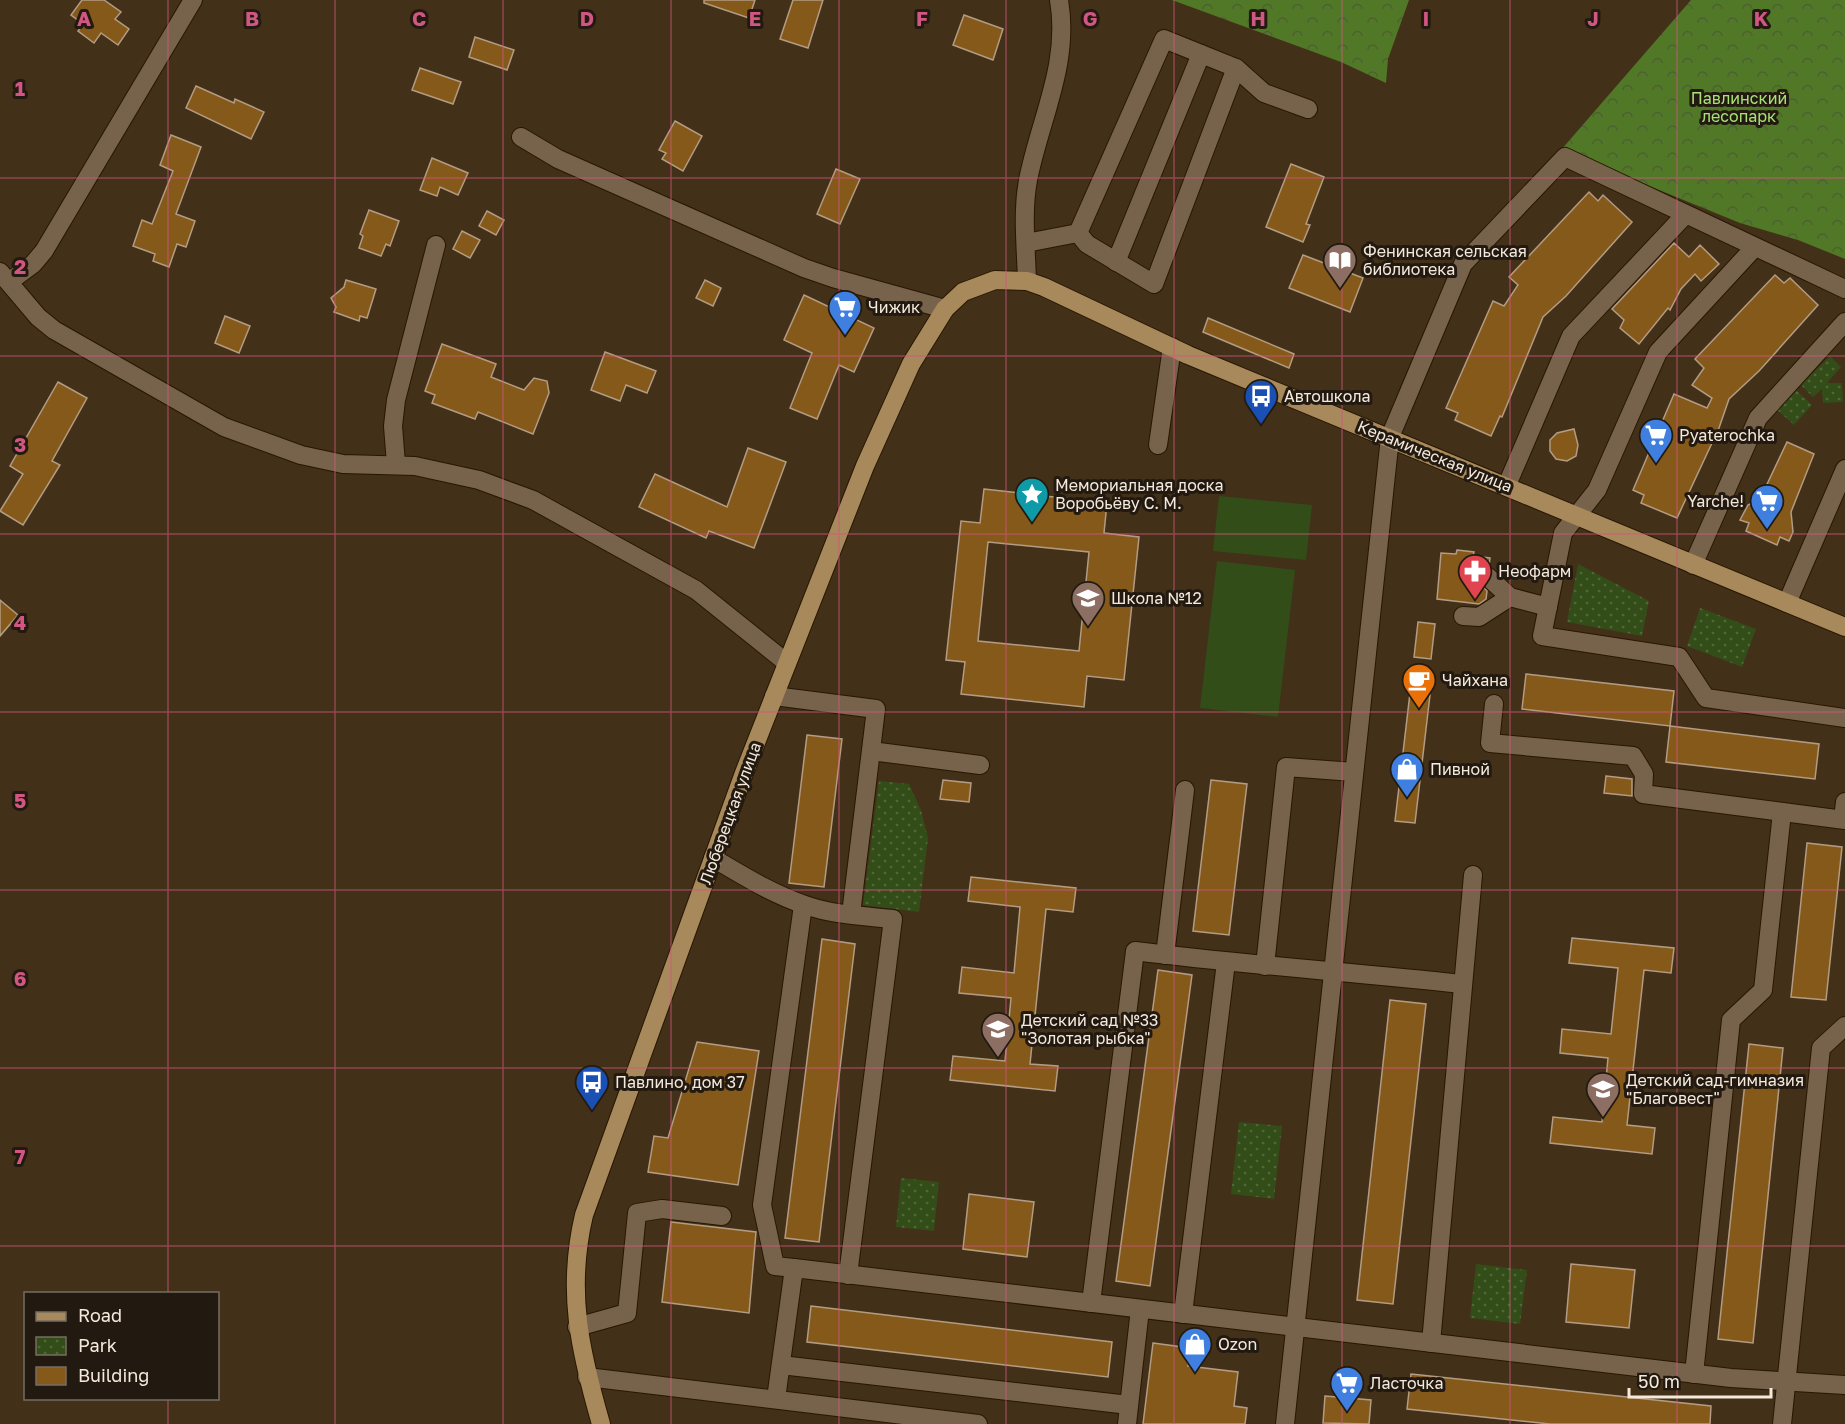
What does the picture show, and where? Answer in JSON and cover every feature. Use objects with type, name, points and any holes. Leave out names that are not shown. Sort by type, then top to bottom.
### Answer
[{"type":"main road","name":"Люберецкая улица","points":[[600,1424],[587,1377],[577,1326],[574,1276],[584,1215],[713,858],[787,663],[890,409],[911,364],[945,309],[963,292],[981,283],[1011,279],[1027,281]]},
{"type":"main road","name":"Керамическая улица","points":[[1027,281],[1172,347],[1845,627]]},
{"type":"street","points":[[193,0],[44,251],[33,264],[5,277],[38,317],[54,330],[224,428],[320,461],[345,464],[396,464],[478,480],[533,500],[696,590],[787,663]]},
{"type":"street","points":[[1027,281],[1024,215],[1029,179],[1055,88],[1061,45],[1060,1]]},
{"type":"street","points":[[1078,233],[1164,39],[1236,68],[1264,93],[1308,109]]},
{"type":"street","points":[[1116,262],[1201,54]]},
{"type":"street","points":[[1078,233],[1087,244],[1154,284],[1236,68]]},
{"type":"street","points":[[520,137],[558,159],[804,268],[945,309]]},
{"type":"street","points":[[1285,1424],[1390,437],[1463,264],[1565,157],[1845,289]]},
{"type":"street","points":[[1507,485],[1571,336],[1685,215]]},
{"type":"street","points":[[1026,243],[1078,233]]},
{"type":"street","points":[[396,464],[393,426],[396,400],[436,245]]},
{"type":"street","points":[[1754,248],[1658,352],[1597,490],[1563,533],[1542,636],[1679,657],[1706,698],[1845,718]]},
{"type":"street","points":[[1694,565],[1758,418],[1845,322]]},
{"type":"street","points":[[1158,445],[1172,347]]},
{"type":"street","points":[[1787,603],[1845,469]]},
{"type":"street","points":[[1488,577],[1510,597],[1548,608]]},
{"type":"street","points":[[1463,616],[1479,617],[1510,597]]},
{"type":"street","points":[[774,696],[876,709],[851,914]]},
{"type":"street","points":[[1494,704],[1490,743],[1633,756],[1644,774],[1643,794],[1782,812],[1844,814]]},
{"type":"street","points":[[871,751],[980,765]]},
{"type":"street","points":[[1265,966],[1286,767],[1354,772]]},
{"type":"street","points":[[1165,955],[1185,790]]},
{"type":"street","points":[[1694,1374],[1731,1020],[1763,990],[1782,812]]},
{"type":"street","points":[[713,858],[758,884],[803,905],[893,919],[848,1275]]},
{"type":"street","points":[[1431,1343],[1473,875]]},
{"type":"street","points":[[803,905],[762,1205],[776,1266],[1694,1374],[1845,1385]]},
{"type":"street","points":[[1091,1303],[1134,951],[1265,966],[1462,984]]},
{"type":"street","points":[[1183,1314],[1226,962]]},
{"type":"street","points":[[1782,1424],[1821,1048],[1845,1026]]},
{"type":"street","points":[[577,1326],[627,1313],[638,1213],[662,1209],[722,1216]]},
{"type":"street","points":[[776,1399],[794,1268]]},
{"type":"street","points":[[1127,1424],[1140,1309]]},
{"type":"street","points":[[781,1365],[1129,1405]]},
{"type":"street","points":[[587,1377],[978,1424]]},
{"type":"green space","points":[[1172,0],[1409,0],[1388,59],[1386,83],[1341,62]]},
{"type":"green space","name":"Павлинский лесопарк","points":[[1691,0],[1845,0],[1845,259],[1798,240],[1740,223],[1561,150]]},
{"type":"green space","points":[[1830,356],[1841,367],[1827,383],[1842,383],[1843,402],[1823,403],[1822,389],[1813,397],[1801,385]]},
{"type":"green space","points":[[1793,387],[1812,405],[1794,425],[1774,407]]},
{"type":"green space","points":[[1219,496],[1312,505],[1306,560],[1213,551]]},
{"type":"green space","points":[[1217,561],[1295,570],[1278,717],[1200,708]]},
{"type":"green space","points":[[1578,564],[1649,601],[1642,636],[1567,622]]},
{"type":"green space","points":[[1700,608],[1756,629],[1742,667],[1687,646]]},
{"type":"green space","points":[[879,781],[909,784],[921,810],[928,838],[919,912],[863,905]]},
{"type":"green space","points":[[1239,1122],[1282,1126],[1274,1199],[1231,1194]]},
{"type":"green space","points":[[901,1178],[939,1182],[934,1231],[896,1227]]},
{"type":"green space","points":[[1476,1264],[1527,1270],[1520,1324],[1470,1318]]},
{"type":"building","points":[[82,0],[104,0],[121,12],[115,19],[129,29],[118,45],[101,33],[94,43],[78,31],[83,24],[71,15]]},
{"type":"building","points":[[704,0],[755,0],[749,18],[704,3]]},
{"type":"building","points":[[793,0],[823,0],[808,48],[780,39]]},
{"type":"building","points":[[964,15],[1003,29],[993,60],[953,45]]},
{"type":"building","points":[[475,37],[514,50],[507,70],[469,57]]},
{"type":"building","points":[[420,68],[461,82],[453,104],[412,90]]},
{"type":"building","points":[[196,86],[234,103],[235,99],[264,112],[251,139],[186,108]]},
{"type":"building","points":[[675,121],[702,136],[683,171],[662,159],[666,153],[659,150]]},
{"type":"building","points":[[171,135],[201,147],[176,214],[195,221],[186,247],[177,244],[169,267],[153,261],[155,254],[133,246],[142,220],[152,224],[173,171],[160,165]]},
{"type":"building","points":[[432,158],[468,173],[458,195],[440,187],[437,196],[420,190]]},
{"type":"building","points":[[1291,164],[1324,177],[1306,224],[1310,225],[1303,242],[1266,227]]},
{"type":"building","points":[[836,169],[860,179],[840,224],[817,214]]},
{"type":"building","points":[[1589,192],[1598,201],[1603,195],[1632,222],[1566,296],[1543,317],[1502,417],[1500,416],[1491,436],[1455,420],[1458,413],[1446,408],[1493,301],[1504,306],[1518,285],[1509,277]]},
{"type":"building","points":[[369,210],[399,221],[390,246],[386,244],[381,256],[359,248],[363,236],[360,234]]},
{"type":"building","points":[[487,211],[504,220],[496,235],[479,226]]},
{"type":"building","points":[[462,231],[480,240],[470,258],[453,249]]},
{"type":"building","points":[[1674,243],[1689,257],[1700,245],[1719,264],[1701,281],[1695,274],[1681,289],[1670,310],[1668,308],[1639,344],[1620,328],[1624,320],[1612,309]]},
{"type":"building","points":[[1303,255],[1363,278],[1350,312],[1289,288]]},
{"type":"building","points":[[1775,275],[1784,283],[1790,278],[1818,305],[1759,371],[1729,399],[1719,428],[1677,518],[1641,503],[1644,495],[1633,490],[1674,394],[1707,408],[1712,398],[1692,385],[1704,368],[1695,359]]},
{"type":"building","points":[[346,280],[376,289],[367,318],[360,316],[359,321],[334,312],[336,307],[331,298],[344,287]]},
{"type":"building","points":[[705,280],[721,288],[713,306],[696,298]]},
{"type":"building","points":[[804,295],[874,328],[854,372],[839,365],[817,419],[790,408],[812,353],[784,340]]},
{"type":"building","points":[[225,316],[250,326],[239,353],[215,343]]},
{"type":"building","points":[[1208,318],[1294,354],[1289,368],[1203,332]]},
{"type":"building","points":[[442,344],[496,364],[491,377],[524,390],[534,378],[547,381],[549,393],[533,434],[478,412],[475,419],[432,403],[435,395],[425,391]]},
{"type":"building","points":[[605,352],[656,371],[647,393],[626,385],[620,401],[591,390]]},
{"type":"building","points":[[58,382],[87,398],[52,461],[60,465],[23,525],[0,511],[23,474],[10,466]]},
{"type":"building","points":[[1574,429],[1578,445],[1576,456],[1567,461],[1556,459],[1550,451],[1550,440],[1557,433]]},
{"type":"building","points":[[1787,442],[1814,454],[1791,512],[1793,532],[1789,541],[1780,537],[1777,545],[1746,531],[1749,523],[1740,520],[1748,505],[1760,499]]},
{"type":"building","points":[[748,448],[786,462],[754,548],[709,531],[706,538],[639,507],[655,474],[727,507]]},
{"type":"building","points":[[984,489],[1107,503],[1104,533],[1139,537],[1124,680],[1087,676],[1084,707],[961,694],[965,662],[946,660],[961,521],[980,523]],"holes":[[[988,542],[1089,552],[1079,651],[978,641]]]},
{"type":"building","points":[[1457,550],[1474,552],[1473,556],[1490,558],[1489,566],[1480,569],[1477,574],[1478,581],[1487,591],[1486,599],[1479,604],[1437,599],[1441,553],[1456,554]]},
{"type":"building","points":[[0,600],[18,615],[0,636]]},
{"type":"building","points":[[1418,622],[1435,624],[1431,659],[1414,657]]},
{"type":"building","points":[[1526,674],[1674,691],[1670,726],[1522,709]]},
{"type":"building","points":[[1410,693],[1430,695],[1415,823],[1395,821]]},
{"type":"building","points":[[1670,726],[1819,744],[1815,779],[1666,762]]},
{"type":"building","points":[[807,735],[842,739],[824,887],[789,883]]},
{"type":"building","points":[[1606,776],[1632,779],[1632,796],[1604,793]]},
{"type":"building","points":[[943,780],[971,783],[969,802],[940,799]]},
{"type":"building","points":[[1211,780],[1247,784],[1229,935],[1193,931]]},
{"type":"building","points":[[1807,843],[1842,847],[1826,1000],[1791,997]]},
{"type":"building","points":[[971,877],[1076,888],[1073,912],[1046,909],[1030,1064],[1058,1066],[1055,1091],[950,1080],[953,1056],[1005,1061],[1011,998],[959,993],[962,967],[1014,973],[1020,907],[968,901]]},
{"type":"building","points":[[1572,938],[1674,948],[1671,973],[1644,970],[1627,1125],[1655,1128],[1652,1154],[1550,1143],[1553,1117],[1602,1122],[1608,1058],[1560,1053],[1562,1029],[1611,1034],[1618,968],[1569,963]]},
{"type":"building","points":[[822,939],[855,944],[819,1242],[785,1238]]},
{"type":"building","points":[[1158,970],[1192,975],[1150,1286],[1116,1281]]},
{"type":"building","points":[[1390,1000],[1426,1004],[1393,1304],[1357,1300]]},
{"type":"building","points":[[697,1042],[759,1051],[738,1185],[648,1172],[654,1136],[668,1138]]},
{"type":"building","points":[[1749,1044],[1783,1048],[1753,1343],[1718,1339]]},
{"type":"building","points":[[969,1194],[1034,1202],[1027,1257],[963,1249]]},
{"type":"building","points":[[671,1222],[756,1232],[749,1313],[662,1302]]},
{"type":"building","points":[[1571,1264],[1635,1270],[1629,1328],[1566,1322]]},
{"type":"building","points":[[811,1306],[1112,1342],[1108,1377],[807,1342]]},
{"type":"building","points":[[1153,1343],[1190,1348],[1188,1366],[1238,1372],[1234,1406],[1247,1408],[1245,1424],[1143,1424]]},
{"type":"building","points":[[1411,1374],[1711,1406],[1710,1424],[1550,1424],[1407,1409]]},
{"type":"building","name":"Ласточка","points":[[1325,1396],[1371,1400],[1369,1424],[1323,1423]]},
{"type":"place","name":"Фенинская сельская библиотека","points":[[1340,289]]},
{"type":"place","name":"Чижик","points":[[845,336]]},
{"type":"place","name":"Автошкола","points":[[1261,425]]},
{"type":"place","name":"Pyaterochka","points":[[1656,464]]},
{"type":"place","name":"Мемориальная доска Воробьёву С. М.","points":[[1032,523]]},
{"type":"place","name":"Yarche!","points":[[1767,530]]},
{"type":"place","name":"Неофарм","points":[[1475,600]]},
{"type":"place","name":"Школа №12","points":[[1088,627]]},
{"type":"place","name":"Чайхана","points":[[1419,709]]},
{"type":"place","name":"Пивной","points":[[1407,798]]},
{"type":"place","name":"Детский сад №33 \"Золотая рыбка\"","points":[[998,1058]]},
{"type":"place","name":"Павлино, дом 37","points":[[592,1111]]},
{"type":"place","name":"Детский сад-гимназия \"Благовест\"","points":[[1603,1118]]},
{"type":"place","name":"Ozon","points":[[1195,1373]]},
{"type":"place","name":"Ласточка","points":[[1347,1412]]}]
